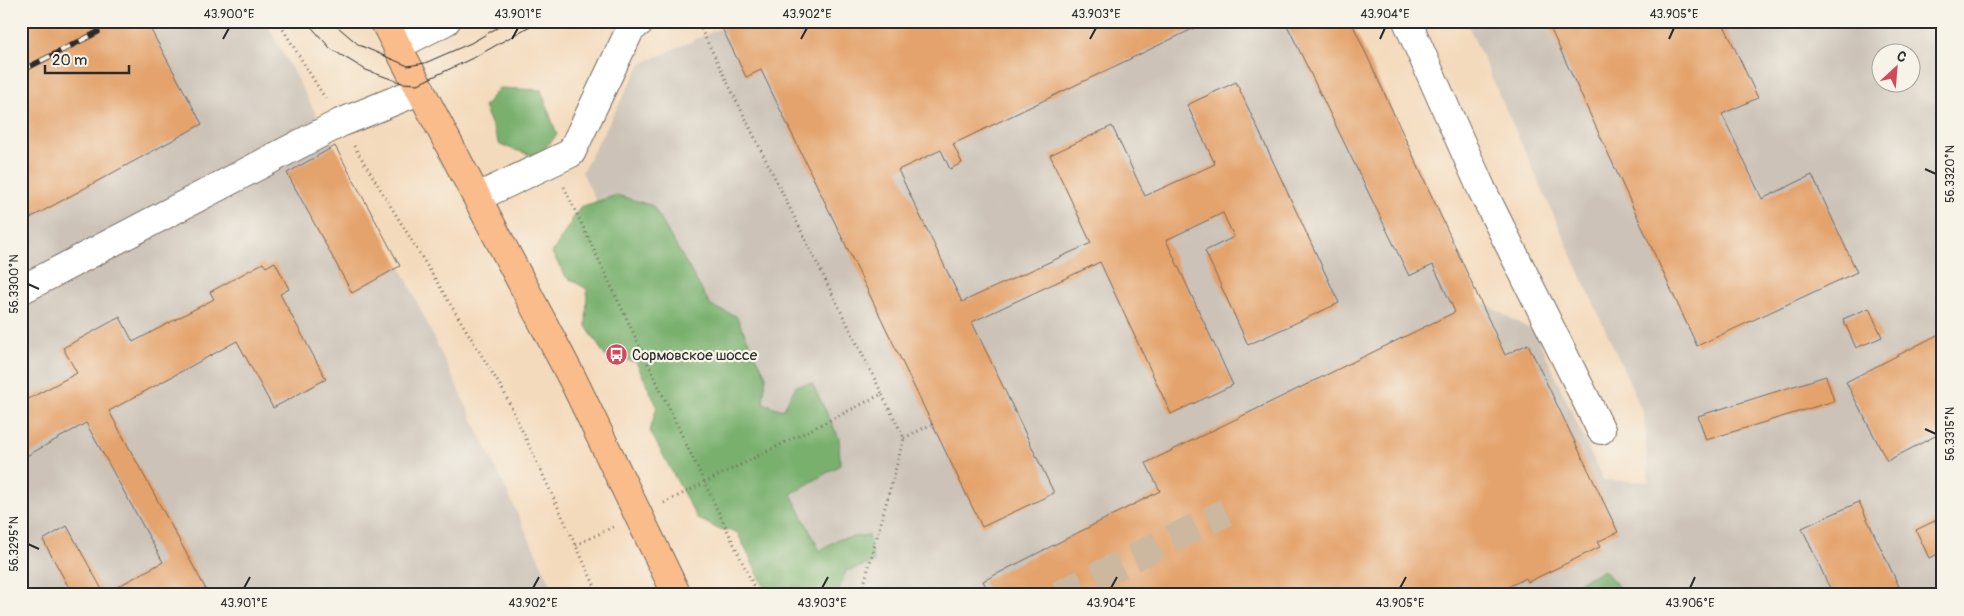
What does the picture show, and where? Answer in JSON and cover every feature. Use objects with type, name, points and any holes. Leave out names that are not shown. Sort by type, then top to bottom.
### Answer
[{"type":"main road","points":[[384,21],[478,197],[577,389],[676,595]]},
{"type":"street","points":[[398,46],[446,21]]},
{"type":"street","points":[[478,197],[571,153],[630,30],[641,21]]},
{"type":"street","points":[[1407,21],[1482,190],[1602,430]]},
{"type":"street","points":[[21,290],[340,123],[421,90]]},
{"type":"path","points":[[278,21],[504,392],[600,595]]},
{"type":"path","points":[[697,21],[904,438],[861,595]]},
{"type":"path","points":[[552,161],[758,595]]},
{"type":"path","points":[[704,484],[882,394]]},
{"type":"path","points":[[904,438],[932,424]]},
{"type":"shaded area","points":[[21,21],[265,21],[400,266],[556,595],[21,595]]},
{"type":"shaded area","points":[[736,21],[1351,21],[1480,301],[1535,332],[1603,480],[1649,482],[1644,415],[1466,21],[1943,21],[1943,595],[787,595],[582,172],[641,64]]},
{"type":"green space","points":[[499,88],[541,90],[557,135],[537,157],[500,145],[484,107]]},
{"type":"green space","points":[[617,195],[653,206],[711,306],[736,316],[766,376],[763,403],[783,410],[796,386],[812,383],[839,438],[840,465],[791,494],[820,551],[838,539],[868,535],[874,563],[846,571],[837,595],[768,595],[737,532],[718,529],[697,518],[650,431],[657,406],[636,362],[605,356],[586,326],[587,289],[566,277],[552,253],[580,207]]},
{"type":"green space","points":[[1604,570],[1623,592],[1620,595],[1552,595]]},
{"type":"building","points":[[21,21],[146,21],[202,124],[21,223]]},
{"type":"building","points":[[736,21],[1209,21],[953,144],[962,163],[950,169],[941,150],[898,170],[962,302],[1091,243],[1050,155],[1112,126],[1145,196],[1215,164],[1187,105],[1236,82],[1339,303],[1248,345],[1205,251],[1234,237],[1223,213],[1166,240],[1233,385],[1171,414],[1100,262],[972,322],[1054,493],[982,527],[761,70],[746,77],[722,28]]},
{"type":"building","points":[[1285,21],[1351,21],[1505,355],[1528,344],[1618,532],[1597,542],[1600,547],[1528,582],[1526,578],[1492,595],[990,595],[983,581],[1160,491],[1146,463],[1455,312],[1433,265],[1409,276]]},
{"type":"building","points":[[1547,21],[1722,21],[1758,98],[1722,114],[1762,199],[1812,175],[1857,272],[1697,346]]},
{"type":"building","points":[[335,146],[400,266],[352,293],[287,173]]},
{"type":"building","points":[[275,262],[289,289],[280,294],[326,379],[273,408],[237,341],[109,411],[209,595],[109,595],[108,592],[163,562],[86,423],[21,459],[21,403],[77,373],[63,348],[120,317],[133,342],[214,299],[210,292],[263,263],[266,267]]},
{"type":"building","points":[[1869,308],[1882,337],[1856,348],[1843,319]]},
{"type":"building","points":[[1943,332],[1943,432],[1887,461],[1846,382]]},
{"type":"building","points":[[1826,376],[1834,401],[1706,440],[1698,416]]},
{"type":"building","points":[[1859,502],[1903,595],[1833,595],[1802,528]]},
{"type":"building","points":[[1943,517],[1943,552],[1929,558],[1916,530]]},
{"type":"building","points":[[67,526],[105,595],[73,595],[43,540]]},
{"type":"tunnel","points":[[1058,595],[1226,512]]},
{"type":"tram line","points":[[306,21],[331,49],[366,70],[402,83],[418,84],[477,56],[539,21]]},
{"type":"tram line","points":[[331,21],[359,45],[408,66],[425,63],[471,43],[509,21]]},
{"type":"railway","points":[[21,71],[98,32]]},
{"type":"place","name":"Сормовское шоссе","points":[[616,355]]}]
